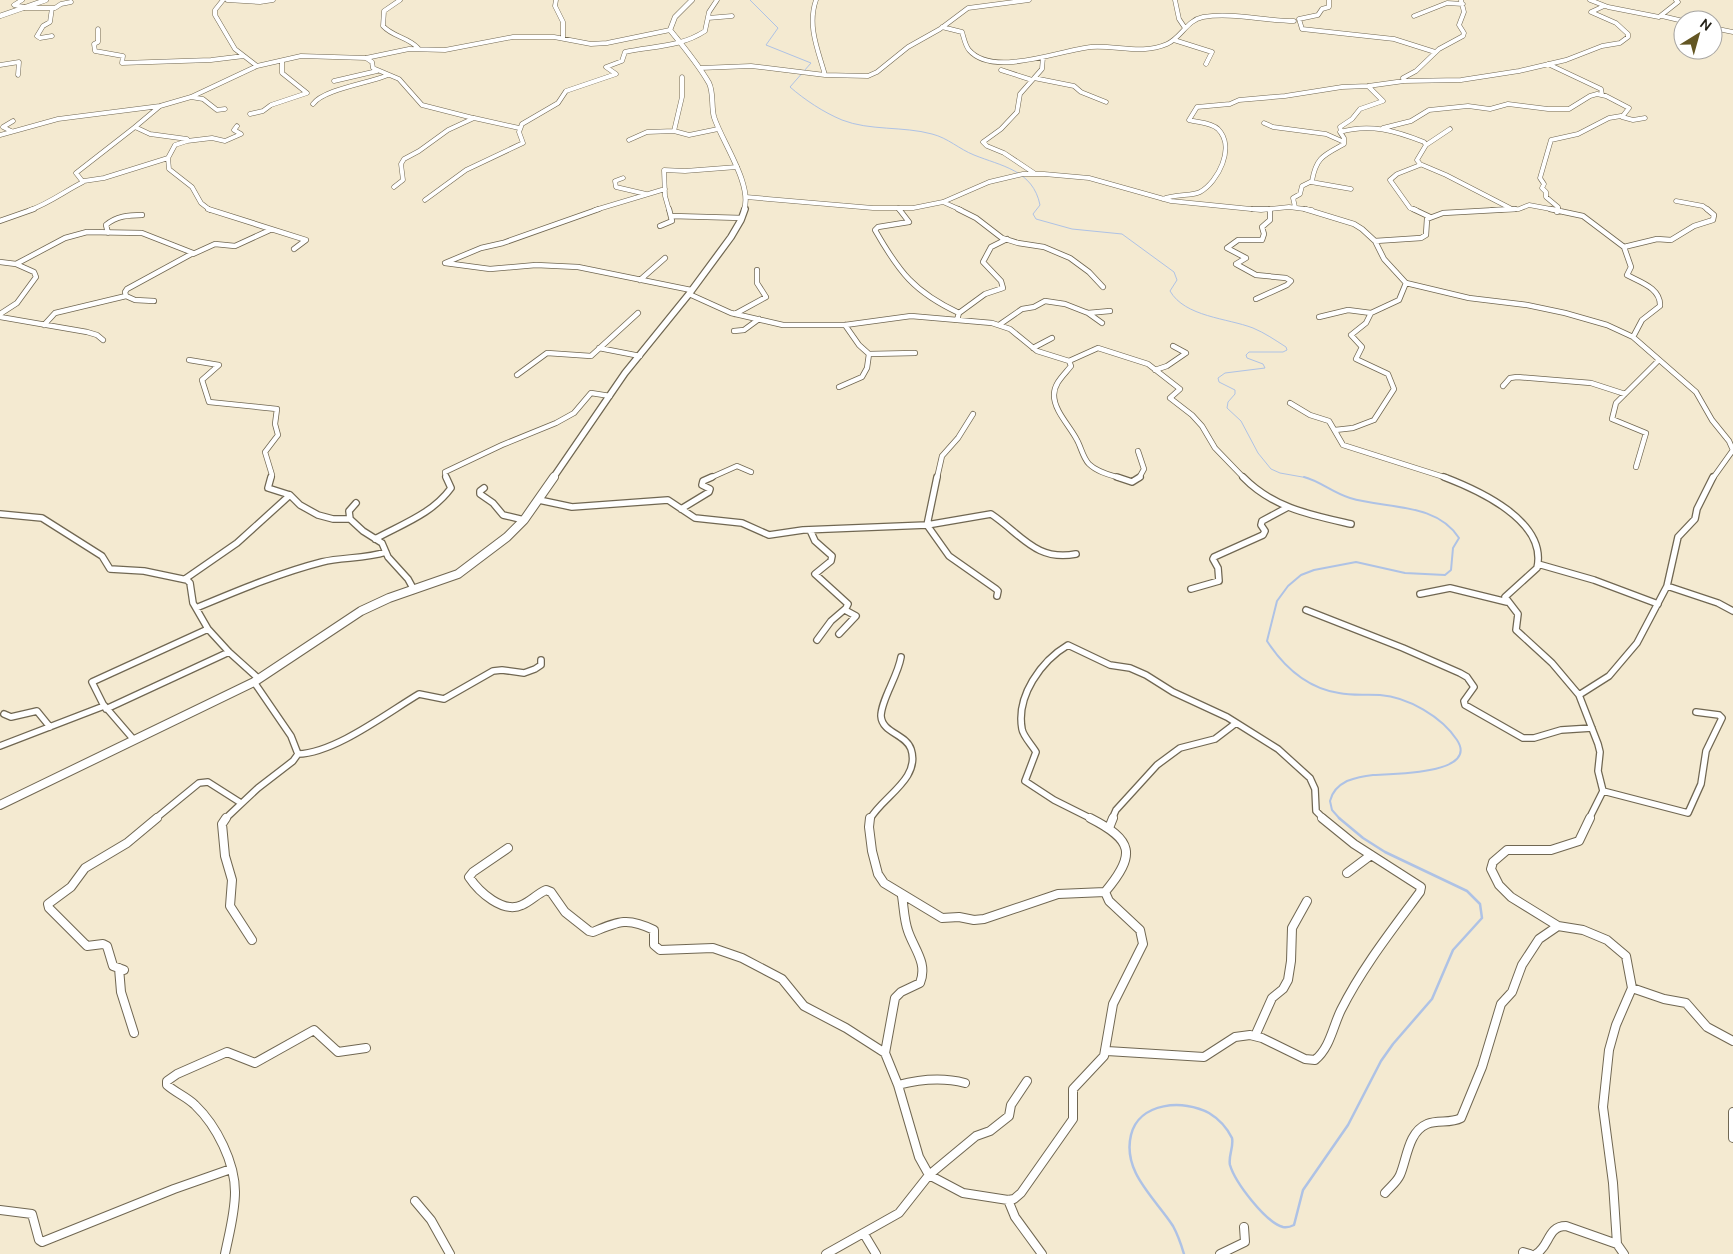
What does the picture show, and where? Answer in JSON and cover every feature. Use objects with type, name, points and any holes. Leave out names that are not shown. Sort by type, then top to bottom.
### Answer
[{"type":"street","points":[[22,0],[14,5],[23,8],[57,8],[61,4],[71,2]]},
{"type":"street","points":[[0,16],[46,0]]},
{"type":"street","points":[[223,0],[215,10],[215,16],[233,46],[257,66]]},
{"type":"street","points":[[227,0],[256,2],[273,0]]},
{"type":"street","points":[[400,0],[383,12],[384,26],[389,32],[413,42],[418,48]]},
{"type":"street","points":[[556,0],[555,6],[563,22],[563,38]]},
{"type":"street","points":[[670,30],[675,17],[692,0]]},
{"type":"street","points":[[425,200],[466,170],[523,143],[520,128],[522,124],[558,103],[566,91],[616,74],[606,67],[622,60],[625,52],[682,44],[706,31],[711,8],[717,0]]},
{"type":"street","points":[[816,0],[813,14],[814,31],[825,75]]},
{"type":"street","points":[[700,68],[750,66],[825,75],[856,77],[872,74],[908,47],[942,27],[970,7],[1029,0]]},
{"type":"street","points":[[1175,0],[1180,19],[1185,28]]},
{"type":"street","points":[[1329,0],[1329,7],[1322,9],[1318,15],[1298,19],[1302,29],[1394,39],[1435,52]]},
{"type":"street","points":[[1590,0],[1604,6],[1673,19]]},
{"type":"street","points":[[1662,16],[1678,2],[1676,0]]},
{"type":"street","points":[[1404,81],[1403,78],[1425,65],[1435,52],[1463,35],[1463,30],[1459,25],[1464,16],[1462,2],[1447,3],[1414,16]]},
{"type":"street","points":[[1162,199],[1198,194],[1217,176],[1222,164],[1224,138],[1222,133],[1214,126],[1189,120],[1197,107],[1230,104],[1239,100],[1285,96],[1342,86],[1368,86],[1404,81],[1469,79],[1548,64],[1599,47],[1620,43],[1626,38],[1628,34],[1626,31],[1606,18],[1591,12],[1604,6]]},
{"type":"street","points":[[52,8],[50,22],[43,26],[37,35],[40,38],[52,36]]},
{"type":"street","points":[[708,18],[732,16]]},
{"type":"street","points":[[942,27],[962,32],[970,50],[982,58],[1003,61],[1043,57],[1093,47],[1140,51],[1161,46],[1174,40],[1185,28],[1201,17],[1278,22],[1294,21]]},
{"type":"street","points":[[98,29],[98,42],[94,44],[95,51],[123,56],[121,62],[211,60],[244,56]]},
{"type":"street","points":[[0,135],[58,119],[160,106],[191,97],[257,66],[304,56],[366,58],[390,51],[418,48],[445,50],[513,37],[563,38],[591,44],[608,43],[670,30]]},
{"type":"street","points":[[0,805],[257,680],[351,617],[381,602],[458,574],[507,537],[524,520],[610,396],[731,237],[742,218],[746,205],[746,197],[737,167],[718,129],[714,116],[710,85],[700,68],[670,30]]},
{"type":"street","points":[[1174,40],[1212,52],[1206,64]]},
{"type":"street","points":[[1033,174],[1004,152],[987,146],[983,142],[1001,129],[1017,112],[1020,94],[1042,69],[1043,57]]},
{"type":"street","points":[[366,58],[372,62],[373,68],[377,71],[399,79],[422,106],[504,126],[520,128]]},
{"type":"street","points":[[250,114],[263,111],[271,105],[307,93],[282,73],[282,61]]},
{"type":"street","points":[[0,65],[19,62],[18,75]]},
{"type":"street","points":[[1548,64],[1600,88],[1603,91],[1602,95]]},
{"type":"street","points":[[1001,70],[1033,79],[1074,86],[1081,92],[1106,102]]},
{"type":"street","points":[[334,81],[377,71]]},
{"type":"street","points":[[313,104],[316,100],[343,88],[371,82],[388,75]]},
{"type":"street","points":[[674,131],[682,97],[682,77]]},
{"type":"street","points":[[1344,142],[1339,132],[1341,131],[1340,127],[1352,119],[1358,110],[1383,101],[1368,86]]},
{"type":"street","points":[[1384,128],[1411,121],[1429,110],[1468,106],[1490,108],[1508,104],[1548,110],[1570,109],[1590,96],[1602,95],[1629,108],[1621,116]]},
{"type":"street","points":[[191,97],[204,99],[217,110],[225,109]]},
{"type":"street","points":[[84,181],[77,176],[76,172],[160,106]]},
{"type":"street","points":[[1558,212],[1558,207],[1549,202],[1546,192],[1542,188],[1544,184],[1540,178],[1551,140],[1581,134],[1604,119],[1621,116],[1633,120],[1645,118]]},
{"type":"street","points":[[394,187],[403,180],[401,164],[404,159],[419,151],[448,130],[474,118]]},
{"type":"street","points":[[11,131],[3,127],[13,121]]},
{"type":"street","points":[[1264,123],[1272,127],[1333,136],[1344,142]]},
{"type":"street","points":[[237,126],[234,130],[241,134],[226,141],[214,138],[176,144],[168,158],[169,170],[192,187],[204,207],[270,230],[306,240],[294,249]]},
{"type":"street","points":[[1341,131],[1369,126],[1384,128],[1423,141],[1426,145]]},
{"type":"street","points":[[135,127],[150,134],[182,137],[187,141]]},
{"type":"street","points":[[629,140],[648,132],[674,131],[688,135],[718,129]]},
{"type":"street","points":[[1450,129],[1426,145],[1417,160],[1420,165],[1446,175],[1512,209]]},
{"type":"street","points":[[1311,182],[1313,180],[1312,172],[1319,159],[1344,142]]},
{"type":"street","points":[[0,221],[40,207],[62,192],[84,181],[104,178],[168,158]]},
{"type":"street","points":[[1420,165],[1397,174],[1390,178],[1390,180],[1410,208],[1430,217],[1448,213],[1512,209],[1529,205],[1583,216],[1624,247],[1631,267],[1627,275],[1650,288],[1659,297],[1661,304],[1642,320],[1633,337]]},
{"type":"street","points":[[660,226],[672,223],[665,189],[665,170],[685,171],[737,167]]},
{"type":"street","points":[[746,197],[867,208],[898,208],[943,202],[985,183],[1033,174],[1090,178],[1178,202],[1270,210],[1295,207],[1354,224],[1374,241],[1385,261],[1406,283],[1469,298],[1565,313],[1607,325],[1633,337],[1700,396],[1712,420],[1729,441],[1733,450],[1731,457],[1717,470],[1697,509],[1695,519],[1678,537],[1667,586],[1637,643],[1609,676],[1579,695]]},
{"type":"street","points":[[624,178],[616,180],[616,187],[646,194]]},
{"type":"street","points":[[1295,207],[1293,198],[1300,194],[1302,186],[1311,182],[1351,189]]},
{"type":"street","points":[[665,189],[580,215],[508,242],[481,248],[445,263],[490,270],[532,265],[568,266],[690,292],[735,314],[783,325],[845,325],[908,316],[999,325],[1014,332],[1033,348],[1068,361],[1071,366],[1058,383],[1054,397],[1060,413],[1076,438],[1088,463],[1099,471],[1132,482],[1145,472],[1138,451]]},
{"type":"street","points":[[943,202],[976,218],[997,235],[1044,247],[1070,258],[1089,272],[1103,287]]},
{"type":"street","points":[[1624,247],[1657,239],[1667,241],[1694,226],[1713,220],[1714,215],[1704,206],[1676,202]]},
{"type":"street","points":[[898,208],[909,222],[878,227],[875,230],[897,267],[912,284],[924,294],[959,313]]},
{"type":"street","points":[[1256,299],[1291,281],[1286,278],[1253,274],[1236,264],[1246,258],[1227,248],[1238,240],[1262,240],[1264,234],[1262,227],[1270,220],[1270,210]]},
{"type":"street","points":[[108,232],[106,225],[110,221],[127,216],[142,215]]},
{"type":"street","points":[[672,216],[742,218]]},
{"type":"street","points":[[1374,241],[1421,238],[1426,235],[1427,221],[1430,217]]},
{"type":"street","points":[[126,296],[125,292],[127,289],[193,254],[215,244],[233,247],[270,230]]},
{"type":"street","points":[[16,264],[48,246],[87,232],[142,233],[193,254]]},
{"type":"street","points":[[957,320],[959,313],[986,294],[1003,288],[1001,281],[983,262],[991,247],[1007,239]]},
{"type":"street","points":[[640,280],[665,258]]},
{"type":"street","points":[[0,262],[16,264],[34,272],[36,277],[17,303],[0,316]]},
{"type":"street","points":[[735,314],[766,297],[757,283],[757,270]]},
{"type":"street","points":[[1319,317],[1348,310],[1371,313],[1399,300],[1406,283]]},
{"type":"street","points":[[44,324],[56,313],[126,296],[136,300],[154,301]]},
{"type":"street","points":[[999,325],[1022,309],[1034,307],[1045,301],[1065,304],[1088,313],[1102,323]]},
{"type":"street","points":[[1088,313],[1110,311]]},
{"type":"street","points":[[1335,430],[1353,428],[1374,420],[1394,389],[1388,374],[1356,359],[1362,348],[1351,336],[1365,324],[1370,318],[1371,313]]},
{"type":"street","points":[[517,375],[546,353],[590,357],[638,314]]},
{"type":"street","points":[[0,316],[93,334],[102,340]]},
{"type":"street","points":[[734,331],[744,330],[759,319]]},
{"type":"street","points":[[845,325],[858,344],[869,354],[915,353]]},
{"type":"street","points":[[1033,348],[1052,338]]},
{"type":"street","points":[[1155,370],[1167,366],[1186,353],[1173,346]]},
{"type":"street","points":[[599,348],[640,356]]},
{"type":"street","points":[[1068,361],[1092,349],[1101,348],[1148,364],[1180,390],[1170,398],[1197,420],[1215,448],[1251,485],[1288,507],[1317,517],[1351,524]]},
{"type":"street","points":[[839,387],[859,380],[864,376],[868,370],[869,354]]},
{"type":"street","points":[[190,360],[219,365],[202,380],[209,402],[277,409],[275,424],[278,435],[265,452],[272,475],[267,487],[290,495],[300,505],[318,515],[333,519],[350,519],[382,543],[388,557],[408,579],[414,590]]},
{"type":"street","points":[[1636,466],[1646,433],[1612,419],[1614,405],[1659,360]]},
{"type":"street","points":[[1503,386],[1512,377],[1569,380],[1591,383],[1626,394]]},
{"type":"street","points":[[376,539],[419,516],[440,501],[451,488],[446,479],[445,472],[502,445],[556,423],[574,412],[591,393],[610,396]]},
{"type":"street","points":[[1290,403],[1310,415],[1330,421],[1344,445],[1438,476],[1489,496],[1518,516],[1527,525],[1536,548],[1538,564],[1505,597],[1518,614],[1516,630],[1552,663],[1579,695],[1599,749],[1598,771],[1603,791],[1579,841],[1551,850],[1507,850],[1491,865],[1495,879],[1504,892],[1558,926],[1583,930],[1615,944],[1626,956],[1632,988],[1616,1025],[1609,1050],[1603,1107],[1613,1183],[1617,1244],[1624,1254]]},
{"type":"street","points":[[973,414],[958,438],[942,456],[927,525],[949,556],[996,589],[998,596]]},
{"type":"street","points":[[682,509],[709,492],[710,489],[702,485],[703,482],[737,466],[752,472]]},
{"type":"street","points":[[484,488],[480,491],[480,494],[493,503],[504,515],[524,520]]},
{"type":"street","points":[[185,579],[237,543],[290,495]]},
{"type":"street","points":[[538,500],[572,507],[665,500],[701,520],[742,523],[769,535],[810,530],[927,525],[991,514],[1043,554],[1062,557],[1076,554]]},
{"type":"street","points":[[350,519],[349,511],[356,503]]},
{"type":"street","points":[[1191,589],[1219,581],[1218,568],[1213,559],[1214,557],[1263,535],[1265,531],[1261,525],[1262,521],[1288,507]]},
{"type":"street","points":[[0,514],[42,518],[100,555],[110,569],[144,571],[185,579],[190,583],[196,608],[208,629],[257,680],[268,705],[291,736],[298,754]]},
{"type":"street","points":[[810,530],[815,541],[828,550],[832,556],[831,561],[815,574],[848,604],[831,621],[817,640]]},
{"type":"street","points":[[196,608],[305,566],[386,552]]},
{"type":"street","points":[[1538,564],[1589,579],[1658,604]]},
{"type":"street","points":[[1667,586],[1718,603],[1733,611]]},
{"type":"street","points":[[1420,594],[1450,588],[1507,602]]},
{"type":"street","points":[[840,634],[856,616],[845,609]]},
{"type":"street","points":[[1306,610],[1404,648],[1464,675],[1474,687],[1464,701],[1465,705],[1524,738],[1528,739],[1568,729],[1592,728]]},
{"type":"street","points":[[134,740],[105,707],[91,684],[208,629]]},
{"type":"street","points":[[901,657],[897,674],[884,701],[882,722],[884,726],[898,733],[910,748],[912,755],[910,769],[896,791],[885,803],[872,812],[869,819],[871,844],[881,879],[902,896],[942,918],[960,916],[975,920],[1054,895],[1105,892],[1121,871],[1126,857],[1124,842],[1109,828],[1061,804],[1025,781],[1036,752],[1022,730],[1023,700],[1040,669],[1064,646],[1071,646],[1110,665],[1136,670],[1172,692],[1218,712],[1278,749],[1306,773],[1315,789],[1315,806],[1321,817],[1344,838],[1420,886],[1421,890],[1383,942],[1348,996],[1328,1043],[1320,1056],[1315,1060],[1307,1060],[1256,1036],[1242,1035],[1235,1037],[1204,1057],[1106,1051]]},
{"type":"street","points":[[0,746],[105,707],[229,652]]},
{"type":"street","points":[[298,754],[308,755],[340,740],[419,694],[425,694],[436,700],[444,699],[494,670],[518,673],[528,672],[538,668],[541,665],[541,660]]},
{"type":"street","points":[[4,714],[11,717],[37,710],[50,727]]},
{"type":"street","points":[[1603,791],[1688,812],[1700,784],[1706,751],[1722,718],[1719,715],[1696,712]]},
{"type":"street","points":[[1109,828],[1113,815],[1119,805],[1157,765],[1180,748],[1213,740],[1236,723]]},
{"type":"street","points":[[252,940],[230,906],[232,880],[225,856],[222,824],[242,803],[293,761],[298,754]]},
{"type":"street","points":[[134,1033],[122,992],[122,969],[113,966],[107,946],[103,944],[92,946],[84,944],[49,908],[48,904],[71,887],[85,868],[127,843],[200,783],[208,782],[242,803]]},
{"type":"street","points":[[508,848],[473,872],[469,877],[482,893],[504,906],[516,908],[546,890],[551,892],[566,912],[589,931],[593,932],[618,921],[626,920],[654,930],[654,945],[660,950],[713,948],[727,952],[782,979],[804,1006],[846,1028],[885,1052]]},
{"type":"street","points":[[1347,873],[1371,855]]},
{"type":"street","points":[[902,896],[907,926],[923,964],[923,974],[920,983],[901,992],[895,998],[885,1052],[898,1085],[919,1156],[929,1176],[963,1193],[1008,1200],[1022,1193],[1071,1122],[1073,1088],[1098,1063],[1106,1051],[1113,1004],[1143,944],[1140,930],[1109,901],[1105,892]]},
{"type":"street","points":[[1256,1036],[1272,998],[1283,988],[1288,980],[1292,955],[1292,928],[1307,901]]},
{"type":"street","points":[[1385,1193],[1399,1176],[1421,1127],[1427,1123],[1452,1122],[1461,1118],[1482,1067],[1501,1004],[1514,989],[1522,965],[1538,939],[1558,926]]},
{"type":"street","points":[[1632,988],[1664,999],[1686,1003],[1707,1027],[1733,1042]]},
{"type":"street","points":[[225,1254],[235,1191],[234,1176],[222,1142],[194,1104],[166,1085],[170,1078],[227,1052],[233,1053],[246,1062],[255,1063],[314,1030],[338,1052],[366,1048]]},
{"type":"street","points":[[898,1085],[931,1079],[954,1080],[965,1083]]},
{"type":"street","points":[[826,1254],[899,1213],[929,1176],[976,1136],[990,1131],[1009,1116],[1011,1105],[1028,1081]]},
{"type":"street","points":[[1733,1112],[1733,1138]]},
{"type":"street","points":[[0,1210],[32,1214],[39,1240],[42,1242],[174,1189],[231,1169]]},
{"type":"street","points":[[1008,1200],[1015,1217],[1042,1254]]},
{"type":"street","points":[[415,1201],[431,1220],[450,1254]]},
{"type":"street","points":[[1536,1254],[1543,1250],[1552,1231],[1559,1226],[1566,1226],[1617,1244]]},
{"type":"street","points":[[1220,1254],[1245,1242],[1244,1227]]},
{"type":"street","points":[[864,1234],[876,1254]]},
{"type":"waterway","points":[[750,0],[778,28],[766,45],[811,63],[790,87],[814,105],[842,120],[864,126],[910,130],[938,136],[969,153],[1005,166],[1031,184],[1040,205],[1033,214],[1036,219],[1072,229],[1122,234],[1174,272],[1177,280],[1170,291],[1177,300],[1207,316],[1253,328],[1286,347],[1287,350],[1283,352],[1249,352],[1246,355],[1247,358],[1263,364],[1265,368],[1225,373],[1218,378],[1219,382],[1235,390],[1235,394],[1228,402],[1227,408],[1241,421],[1258,453],[1271,469],[1280,473],[1306,478]]},
{"type":"waterway","points":[[1306,478],[1350,498],[1424,512],[1449,526],[1459,538],[1453,548],[1451,570],[1445,575],[1405,573],[1356,562],[1314,570],[1301,575],[1288,586],[1277,601],[1267,641],[1297,675],[1327,690],[1349,694],[1380,695],[1413,704],[1443,724],[1457,740],[1461,752],[1456,760],[1429,770],[1373,775],[1347,781],[1334,792],[1330,801],[1332,810],[1339,818]]},
{"type":"waterway","points":[[1184,1254],[1173,1226],[1149,1195],[1131,1161],[1129,1148],[1131,1135],[1136,1124],[1143,1116],[1164,1106],[1175,1105],[1199,1109],[1216,1118],[1232,1138],[1230,1165],[1244,1191],[1260,1210],[1276,1224],[1283,1227],[1294,1225],[1303,1190],[1348,1125],[1381,1061],[1393,1044],[1432,999],[1453,950],[1482,918],[1480,904],[1467,891],[1385,852],[1363,838],[1339,818]]}]
